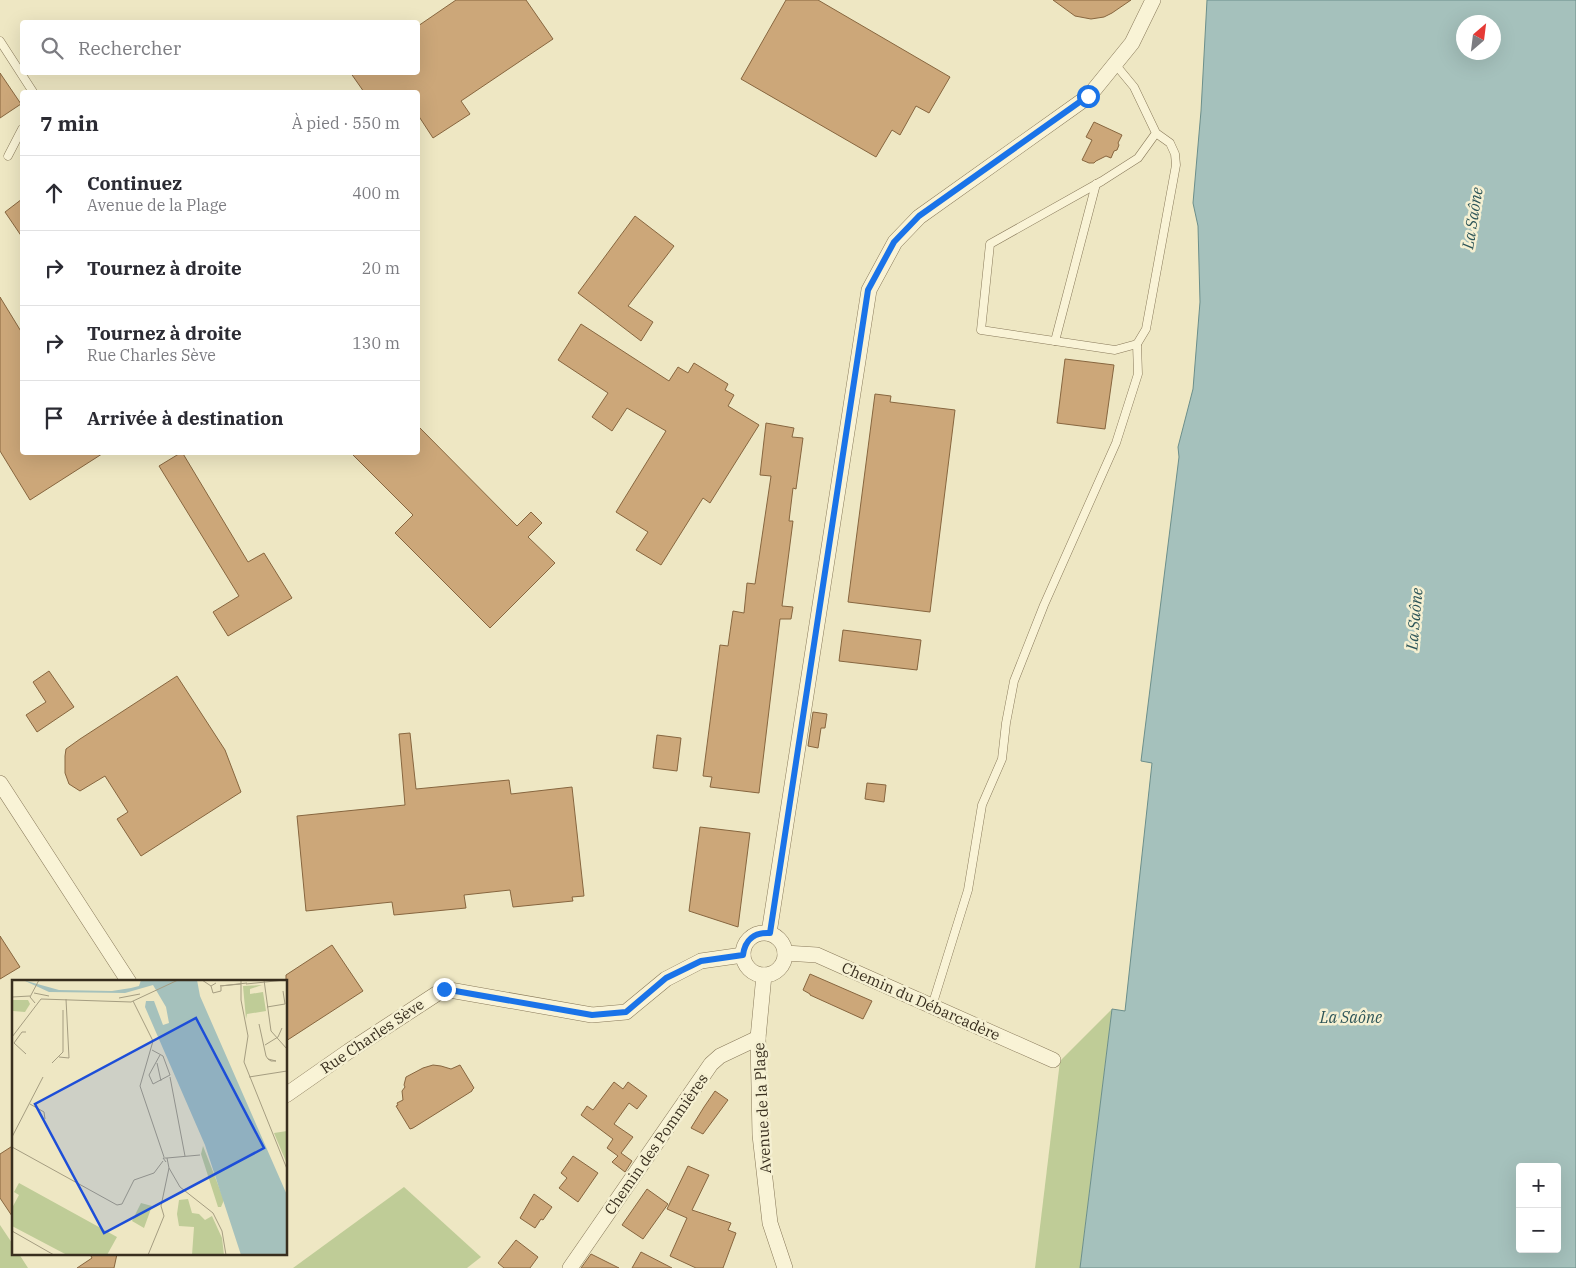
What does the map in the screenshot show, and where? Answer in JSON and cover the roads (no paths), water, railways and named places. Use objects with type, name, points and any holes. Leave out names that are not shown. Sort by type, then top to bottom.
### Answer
[{"type":"street","points":[[770,933],[868,290],[894,242],[919,216],[1088,96],[1132,44],[1153,0]]},
{"type":"street","points":[[0,783],[128,980]]},
{"type":"street","points":[[762,933],[770,933],[781,941],[786,953],[782,966],[777,971],[764,975],[756,974],[749,969],[743,955],[744,947],[748,940],[754,935],[762,933]]},
{"type":"street","name":"Chemin du Débarcadère","points":[[786,953],[817,955],[1053,1060]]},
{"type":"street","name":"Rue Charles Sève","points":[[288,1094],[350,1050],[444,989],[592,1015],[626,1012],[666,978],[701,961],[743,955]]},
{"type":"street","name":"Avenue de la Plage","points":[[764,975],[758,1038],[760,1135],[770,1223],[785,1268]]},
{"type":"street","name":"Chemin des Pommières","points":[[570,1268],[711,1064],[720,1056],[758,1038]]},
{"type":"lane","points":[[0,41],[20,72]]},
{"type":"lane","points":[[932,1006],[968,890],[982,806],[1002,759],[1006,723],[1014,681],[1044,605],[1116,443],[1138,374],[1137,344],[1146,329],[1176,165],[1175,154],[1170,143],[1156,133],[1134,87],[1115,64]]},
{"type":"lane","points":[[22,75],[32,90]]},
{"type":"lane","points":[[1137,344],[1115,350],[981,330],[990,244],[1138,158],[1156,133]]},
{"type":"lane","points":[[8,156],[20,134]]},
{"type":"lane","points":[[1055,341],[1096,184]]},
{"type":"water","name":"La Saône","points":[[1207,0],[1576,0],[1576,1268],[1080,1268],[1112,1009],[1125,1011],[1152,763],[1141,761],[1179,457],[1178,447],[1193,389],[1200,302],[1198,226],[1193,203],[1201,111]]}]
